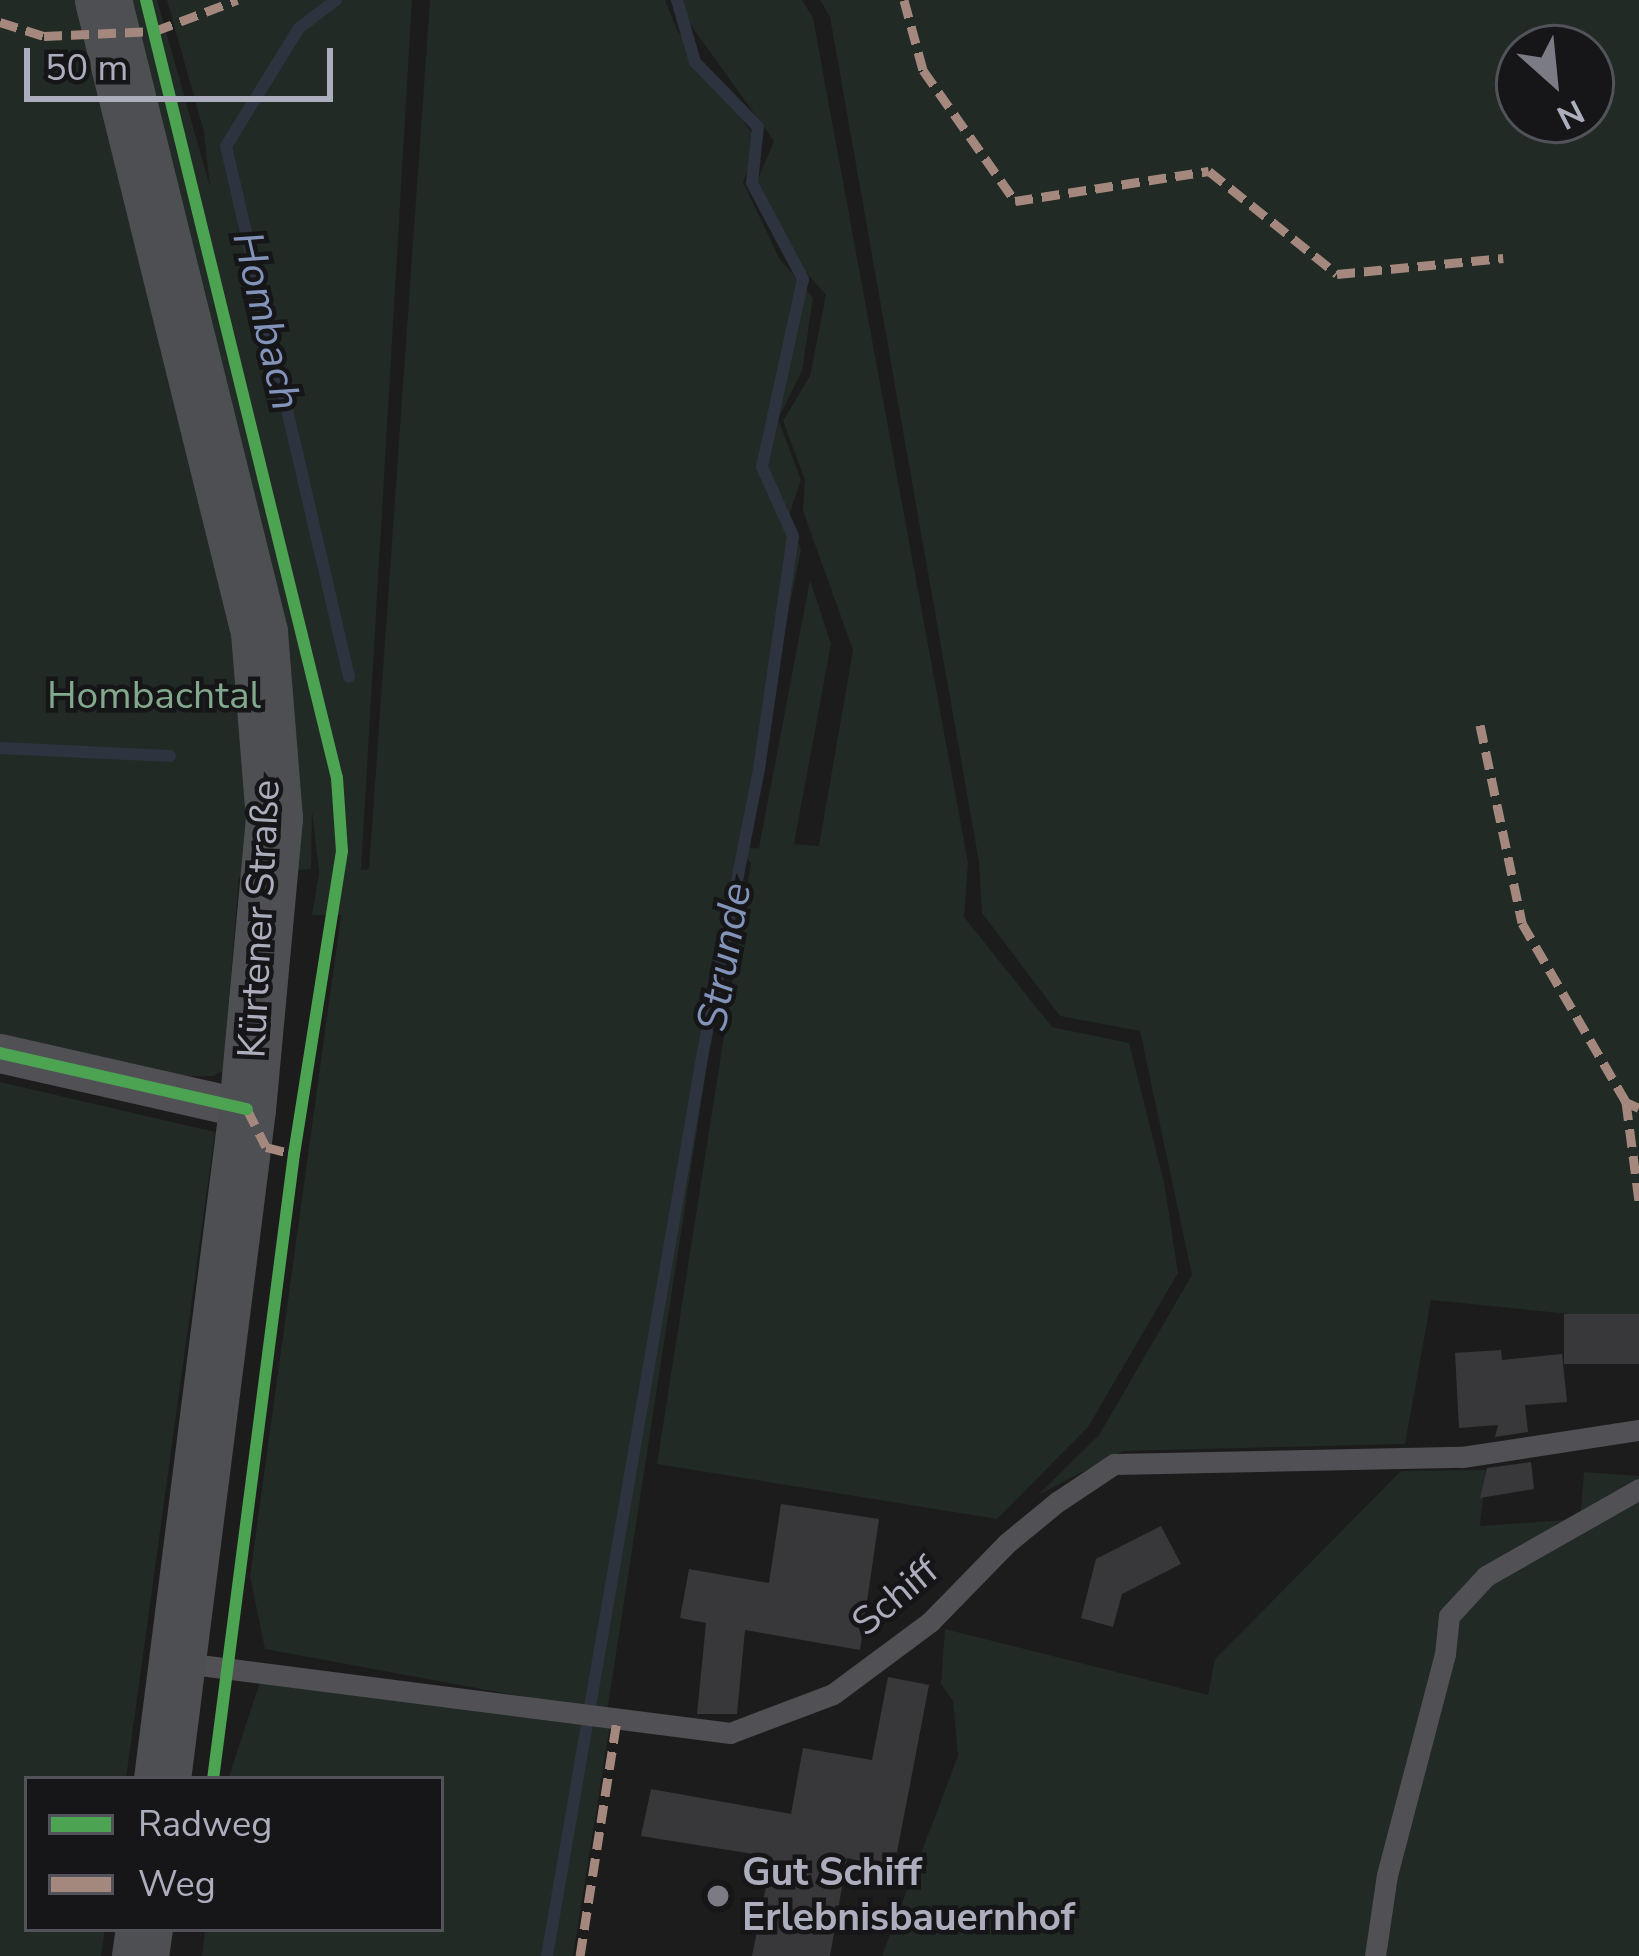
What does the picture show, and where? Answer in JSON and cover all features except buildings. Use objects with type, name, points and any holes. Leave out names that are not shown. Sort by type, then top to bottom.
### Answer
[{"type":"main road","name":"Kürtener Straße","points":[[103,0],[259,632],[274,818],[248,1109],[162,1776]]},
{"type":"street","points":[[0,1053],[248,1109]]},
{"type":"lane","name":"Schiff","points":[[176,1662],[730,1733],[833,1694],[930,1622],[1006,1543],[1114,1464],[1462,1456],[1639,1430]]},
{"type":"lane","points":[[1375,1956],[1387,1875],[1445,1654],[1449,1616],[1486,1576],[1639,1489]]},
{"type":"green space","name":"Hombachtal","points":[[0,0],[157,0],[210,187],[204,132],[167,0],[412,0],[361,870],[369,869],[430,0],[665,0],[677,30],[759,143],[743,182],[779,258],[813,298],[802,371],[778,419],[801,480],[789,515],[801,550],[740,849],[759,848],[810,580],[831,644],[794,844],[819,846],[853,650],[803,511],[805,480],[783,421],[810,376],[826,295],[787,251],[754,189],[774,141],[692,27],[679,0],[802,0],[813,18],[968,863],[964,917],[1052,1027],[1129,1043],[1164,1182],[1178,1273],[1088,1427],[997,1519],[657,1464],[751,863],[740,851],[607,1712],[265,1649],[250,1576],[341,915],[312,915],[319,873],[312,811],[311,869],[239,877],[223,1071],[213,1076],[185,1076],[0,1038]]},
{"type":"green space","points":[[820,0],[1639,0],[1639,1321],[1431,1300],[1405,1444],[1123,1451],[1038,1495],[1099,1435],[1192,1275],[1140,1031],[1060,1016],[982,913],[979,862],[830,17]]},
{"type":"green space","points":[[0,1082],[215,1132],[126,1776],[24,1776],[24,1932],[105,1932],[101,1956],[0,1956]]},
{"type":"green space","points":[[1486,1470],[1480,1526],[1580,1519],[1584,1472],[1639,1476],[1639,1956],[882,1956],[958,1756],[953,1701],[941,1684],[945,1629],[1208,1695],[1215,1659],[1401,1471]]},
{"type":"green space","points":[[260,1682],[610,1725],[573,1956],[202,1956],[205,1932],[444,1932],[444,1776],[229,1776]]},
{"type":"waterway","name":"Hombach","points":[[336,0],[299,28],[226,146],[349,677]]},
{"type":"waterway","name":"Strunde","points":[[547,1956],[703,1052],[759,769],[793,536],[762,467],[803,279],[752,183],[758,127],[695,62],[677,0]]},
{"type":"waterway","name":"Hombach","points":[[0,748],[170,756]]},
{"type":"marked path","points":[[0,22],[44,36],[155,31],[237,0]]},
{"type":"marked path","points":[[904,0],[923,70],[1015,201],[1209,171],[1337,274],[1503,258]]},
{"type":"marked path","points":[[1480,725],[1522,923],[1626,1102],[1639,1108]]},
{"type":"marked path","points":[[1626,1102],[1639,1201]]},
{"type":"marked path","points":[[247,1109],[266,1147],[294,1154]]},
{"type":"marked path","points":[[580,1956],[617,1721]]},
{"type":"cycle path","points":[[146,0],[337,778],[342,851],[294,1154],[213,1776]]},
{"type":"cycle path","points":[[0,1053],[247,1109]]},
{"type":"place","name":"Gut Schiff Erlebnisbauernhof","points":[[718,1896]]}]
